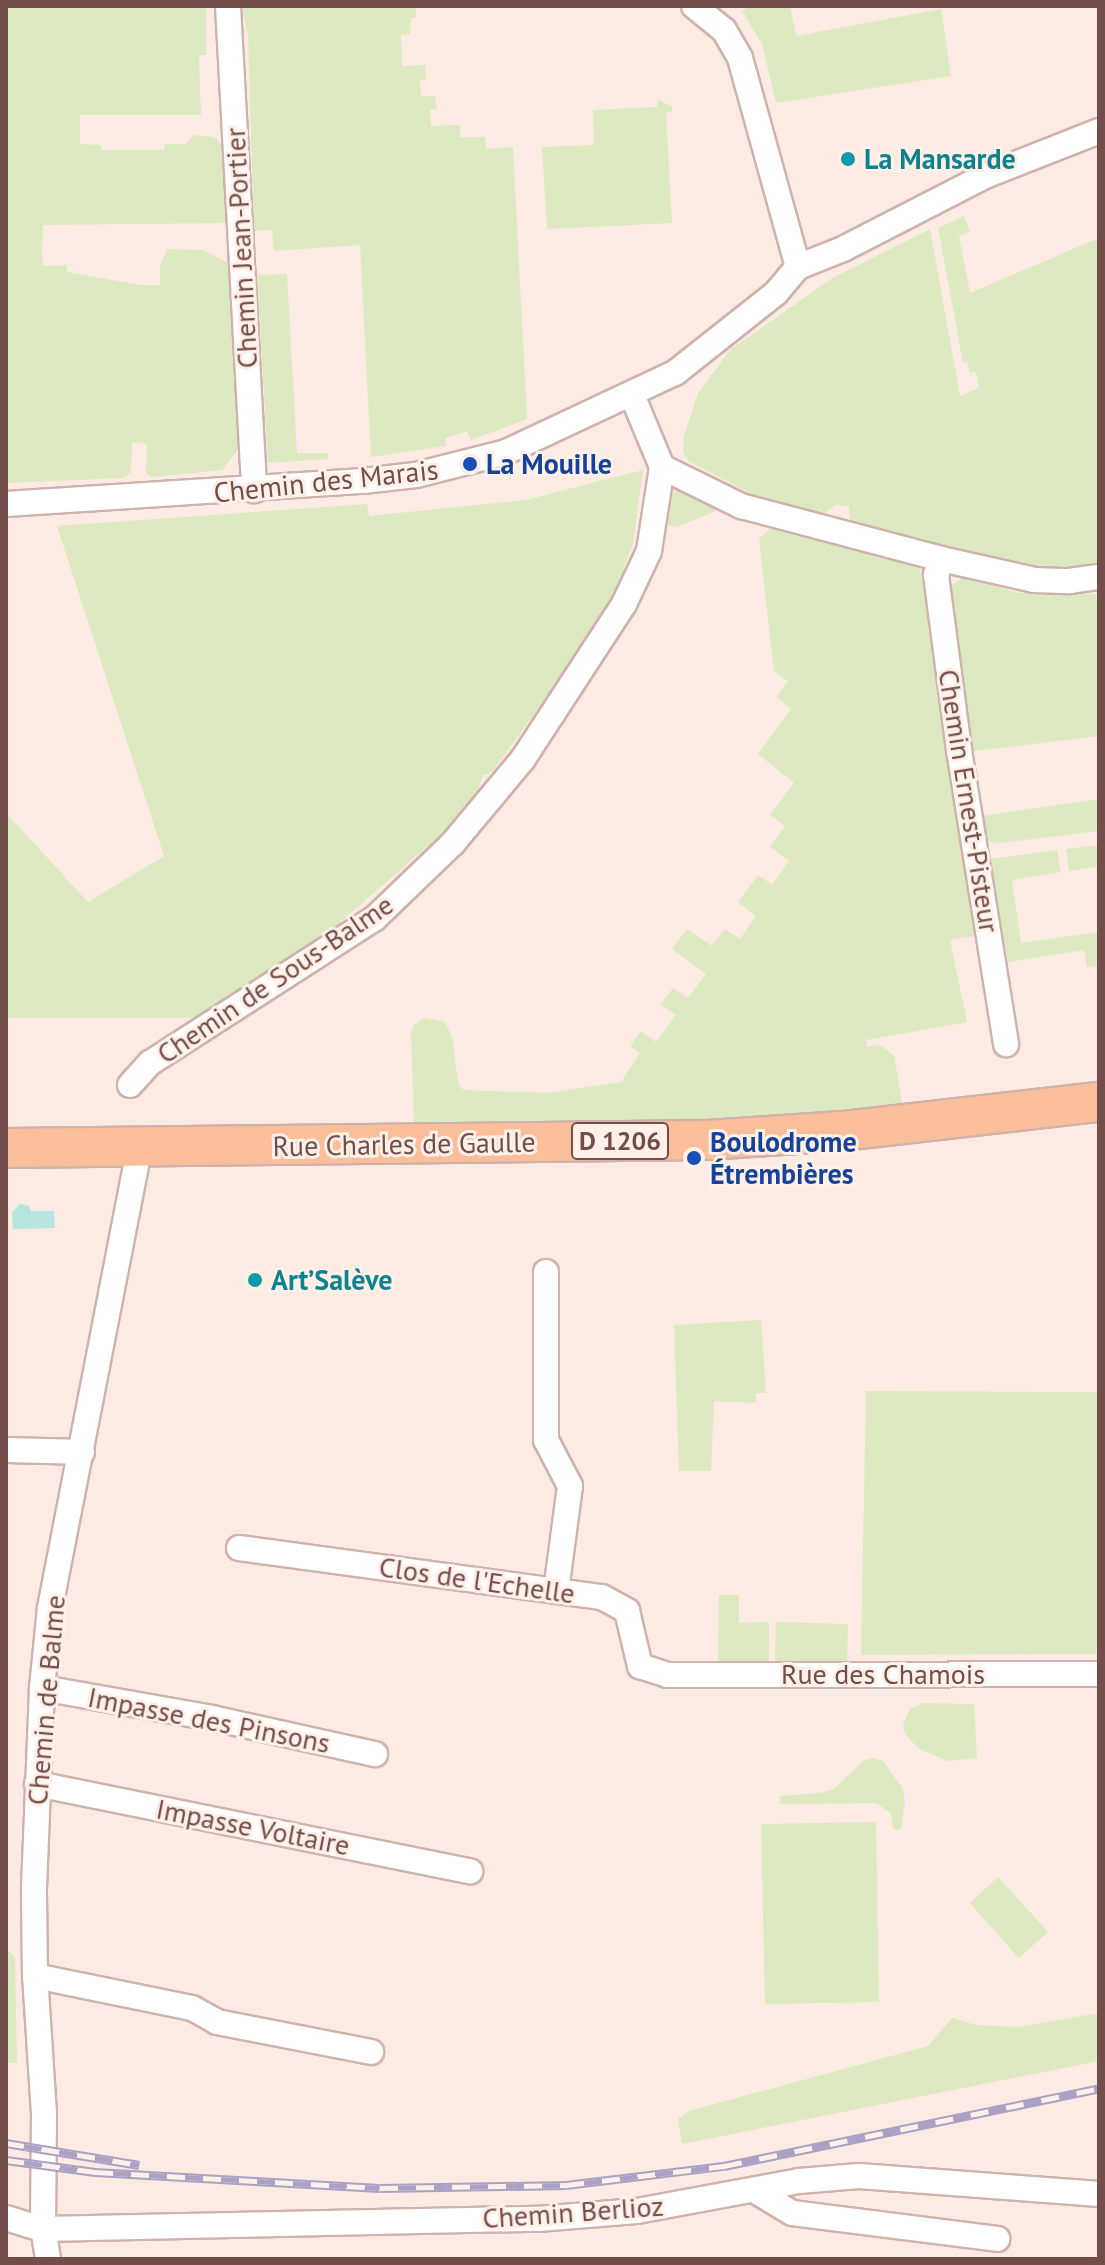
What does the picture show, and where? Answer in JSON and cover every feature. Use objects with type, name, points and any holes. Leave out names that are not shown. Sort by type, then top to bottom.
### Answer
[{"type":"main road","name":"Rue Charles de Gaulle","points":[[140,1147],[744,1138],[858,1129],[1099,1102]]},
{"type":"main road","name":"D 1206","points":[[6,1148],[140,1147]]},
{"type":"street","name":"Chemin Jean-Portier","points":[[228,6],[254,490]]},
{"type":"street","points":[[694,6],[724,30],[740,58],[798,267]]},
{"type":"street","points":[[1099,131],[976,180],[843,249],[798,267],[776,293],[699,356],[632,395],[662,467],[741,506],[941,559],[1035,580],[1069,581],[1099,577]]},
{"type":"street","name":"Chemin des Marais","points":[[6,504],[254,490],[416,475],[470,464],[506,452],[632,395]]},
{"type":"street","name":"Chemin de Sous-Balme","points":[[130,1085],[150,1063],[375,918],[470,823],[546,726],[624,604],[649,551],[662,467]]},
{"type":"street","name":"Chemin Ernest-Pisteur","points":[[941,559],[936,575],[959,750],[1006,1044]]},
{"type":"street","name":"Chemin de Balme","points":[[48,2259],[43,2229],[44,2114],[35,1976],[37,1784],[42,1688],[50,1608],[140,1147]]},
{"type":"street","points":[[546,1272],[546,1440],[553,1459],[570,1486],[556,1591]]},
{"type":"street","points":[[6,1450],[82,1452]]},
{"type":"street","name":"Clos de l'Echelle","points":[[239,1548],[602,1597],[621,1605],[632,1621],[640,1666],[667,1675]]},
{"type":"street","name":"Rue des Chamois","points":[[667,1675],[1099,1674]]},
{"type":"street","name":"Impasse des Pinsons","points":[[42,1688],[212,1718],[375,1754]]},
{"type":"street","name":"Impasse Voltaire","points":[[37,1784],[470,1871]]},
{"type":"street","points":[[35,1976],[192,2008],[217,2022],[371,2052]]},
{"type":"street","name":"Chemin Berlioz","points":[[6,2218],[43,2229],[538,2219],[637,2211],[799,2181],[876,2176],[1099,2194]]},
{"type":"street","points":[[754,2190],[792,2213],[997,2239]]},
{"type":"green space","points":[[6,6],[206,6],[206,55],[199,55],[201,115],[80,115],[80,144],[101,145],[102,150],[164,150],[165,144],[185,144],[194,135],[214,137],[224,147],[227,223],[43,225],[42,251],[43,266],[67,265],[67,272],[140,285],[160,285],[160,265],[167,249],[203,250],[230,264],[240,447],[222,470],[151,477],[146,473],[147,444],[139,442],[132,443],[131,472],[123,478],[6,483]]},
{"type":"green space","points":[[242,6],[416,6],[410,34],[401,35],[402,66],[426,65],[426,79],[420,80],[421,96],[435,96],[437,109],[430,110],[431,126],[460,125],[460,137],[485,137],[486,149],[513,147],[527,419],[471,440],[467,431],[445,438],[446,446],[371,457],[360,245],[274,251],[272,230],[254,231],[248,36]]},
{"type":"green space","points":[[750,6],[790,6],[796,36],[941,9],[951,76],[776,103],[762,44],[742,11]]},
{"type":"green space","points":[[658,99],[672,107],[672,112],[666,113],[672,223],[547,229],[542,147],[594,145],[593,110],[657,107]]},
{"type":"green space","points":[[964,216],[970,231],[959,236],[970,293],[1099,238],[1099,567],[1059,574],[990,561],[850,521],[849,506],[836,505],[824,514],[762,499],[690,462],[683,453],[684,436],[698,393],[730,350],[834,277],[930,229],[960,396],[979,388],[976,372],[970,373],[967,361],[963,363],[938,228]]},
{"type":"green space","points":[[287,274],[297,453],[328,453],[328,459],[268,463],[257,275]]},
{"type":"green space","points":[[643,470],[633,543],[615,592],[554,687],[491,773],[483,775],[477,792],[440,835],[319,941],[219,1008],[198,1018],[6,1018],[6,813],[88,902],[164,856],[57,526],[367,504],[369,516],[526,500]]},
{"type":"green space","points":[[679,488],[719,505],[716,511],[676,527],[668,525],[670,497]]},
{"type":"green space","points":[[770,529],[919,567],[935,643],[939,704],[979,935],[950,940],[967,1022],[866,1040],[867,1047],[879,1045],[894,1055],[903,1107],[863,1113],[615,1124],[414,1126],[411,1035],[413,1026],[424,1018],[445,1022],[452,1037],[458,1082],[463,1090],[547,1093],[621,1082],[640,1053],[630,1046],[641,1031],[656,1042],[676,1015],[661,1004],[673,988],[688,998],[706,974],[672,949],[687,929],[712,946],[725,929],[740,939],[756,916],[738,902],[758,875],[772,885],[789,861],[770,847],[785,826],[770,815],[794,783],[758,754],[791,709],[777,697],[788,681],[774,671],[759,539]]},
{"type":"green space","points":[[964,577],[1018,593],[1099,594],[1099,736],[966,752],[948,587]]},
{"type":"green space","points":[[1099,799],[1099,831],[999,843],[987,841],[978,832],[981,816]]},
{"type":"green space","points":[[1099,845],[1099,866],[1069,871],[1066,849]]},
{"type":"green space","points":[[1057,850],[1061,872],[1012,880],[1021,943],[1099,932],[1099,966],[1087,967],[1084,950],[1008,962],[990,859]]},
{"type":"green space","points":[[761,1320],[766,1393],[756,1393],[755,1403],[714,1401],[711,1471],[679,1471],[674,1325]]},
{"type":"green space","points":[[866,1391],[1099,1392],[1099,1654],[861,1655]]},
{"type":"green space","points":[[719,1595],[739,1595],[739,1623],[769,1622],[769,1661],[718,1662]]},
{"type":"green space","points":[[776,1622],[848,1624],[847,1661],[775,1661]]},
{"type":"green space","points":[[923,1703],[974,1704],[977,1758],[947,1761],[918,1748],[905,1734],[903,1724],[910,1709]]},
{"type":"green space","points":[[873,1758],[883,1761],[903,1789],[905,1801],[901,1829],[893,1829],[891,1814],[877,1803],[780,1804],[780,1796],[821,1793],[835,1788],[864,1760]]},
{"type":"green space","points":[[876,1822],[879,2002],[765,2004],[761,1824]]},
{"type":"green space","points":[[998,1877],[1048,1932],[1019,1958],[970,1903]]},
{"type":"green space","points":[[6,1948],[15,1957],[17,2063],[6,2063]]},
{"type":"green space","points":[[1099,2013],[1099,2061],[682,2144],[678,2119],[689,2111],[928,2046],[952,2018],[976,2025],[1019,2027]]},
{"type":"water","points":[[20,1204],[29,1206],[31,1211],[54,1211],[55,1228],[13,1229],[12,1212]]},
{"type":"railway","points":[[6,2160],[95,2172],[380,2188],[566,2185],[724,2166],[1099,2088]]},
{"type":"railway","points":[[6,2143],[139,2165]]},
{"type":"place","name":"La Mansarde","points":[[848,159]]},
{"type":"place","name":"La Mouille","points":[[470,464]]},
{"type":"place","name":"Boulodrome Étrembières","points":[[694,1158]]},
{"type":"place","name":"Art’Salève","points":[[255,1280]]}]
